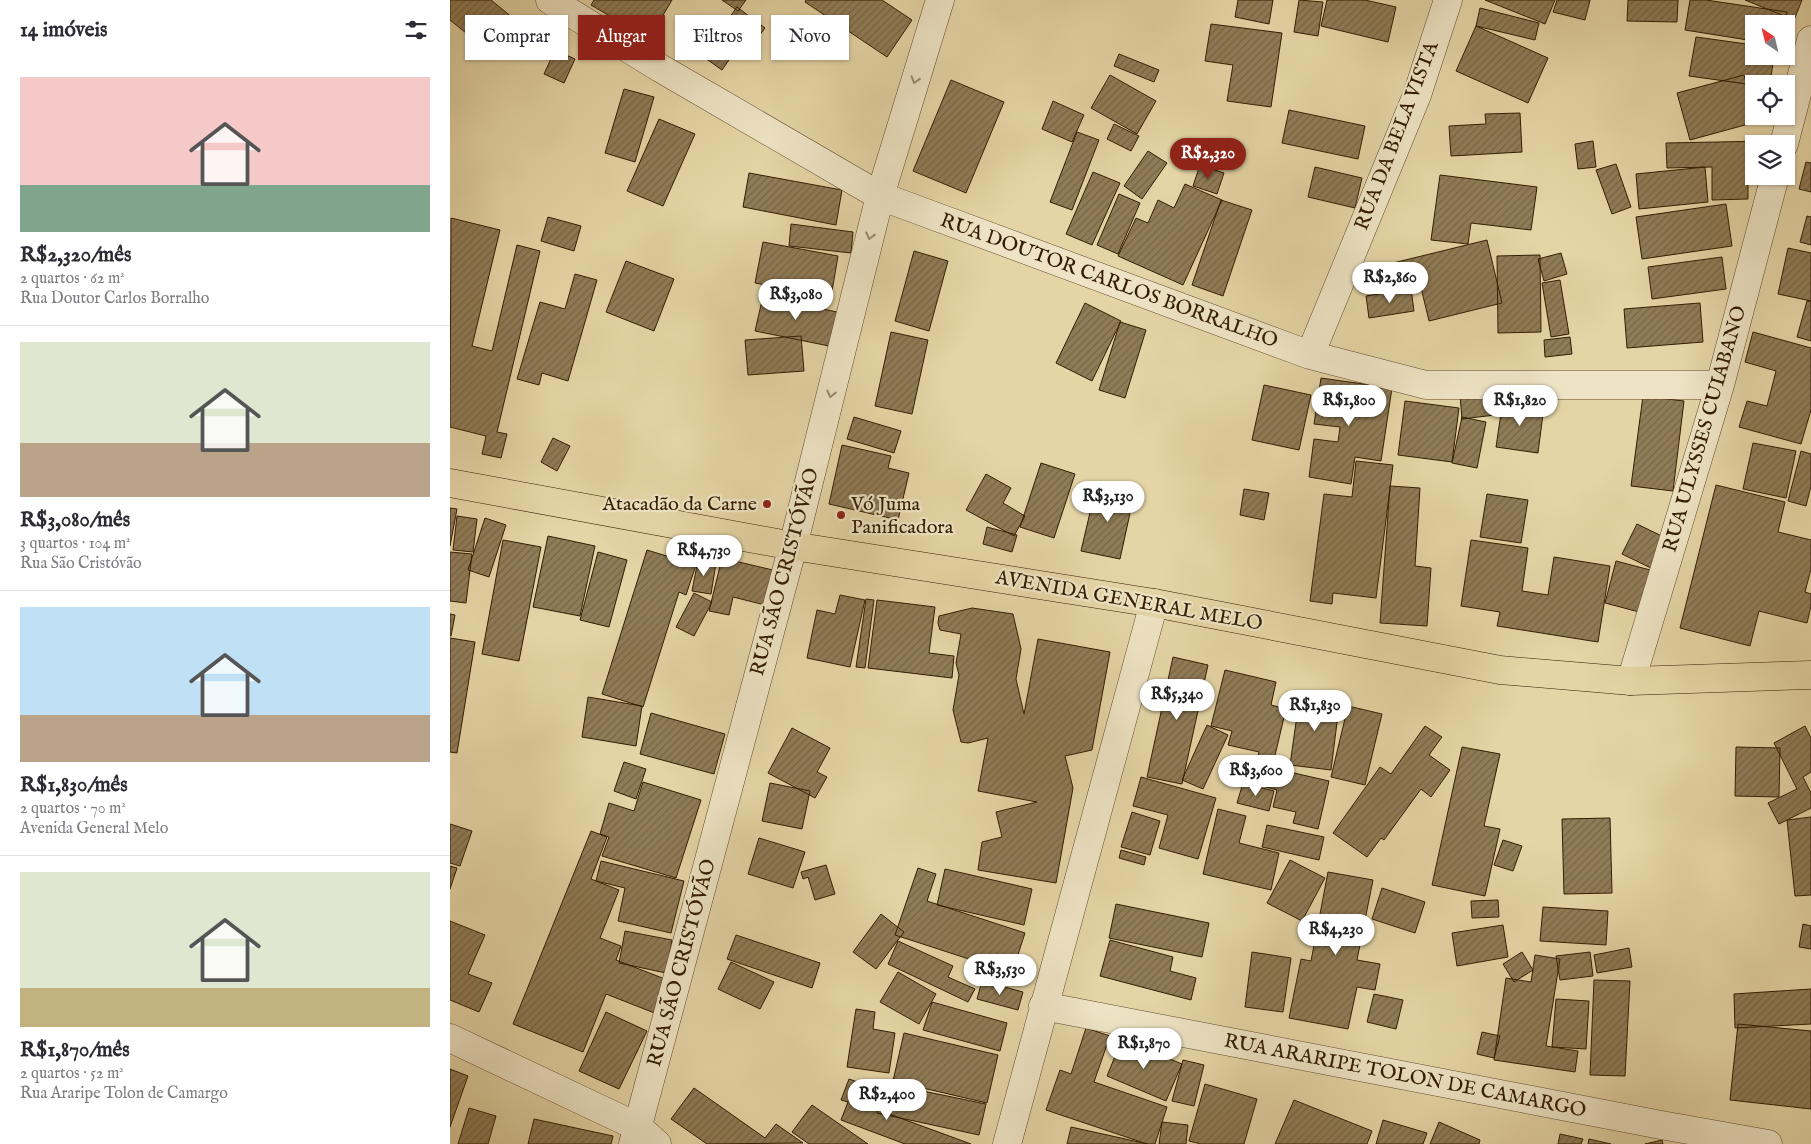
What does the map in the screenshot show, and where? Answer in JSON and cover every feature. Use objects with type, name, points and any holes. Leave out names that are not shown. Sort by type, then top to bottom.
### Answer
[{"type":"main road","name":"AVENIDA GENERAL MELO","points":[[450,483],[793,546],[1154,603],[1500,670],[1631,681],[1811,675]]},
{"type":"street","name":"RUA DOUTOR CARLOS BORRALHO","points":[[550,0],[660,68],[880,196],[1310,355],[1426,385],[1720,385]]},
{"type":"street","name":"RUA SÃO CRISTÓVÃO","points":[[643,1138],[880,196],[940,0]]},
{"type":"street","name":"RUA DA BELA VISTA","points":[[1310,355],[1417,95],[1448,0]]},
{"type":"street","points":[[1786,135],[1811,40]]},
{"type":"street","name":"RUA ULYSSES CUIABANO","points":[[1631,681],[1720,385],[1773,185]]},
{"type":"street","points":[[1008,1144],[1043,1006],[1154,603]]},
{"type":"street","name":"RUA ARARIPE TOLON DE CAMARGO","points":[[1043,1006],[1768,1144]]},
{"type":"street","points":[[450,1038],[643,1138]]},
{"type":"building","points":[[450,0],[491,0],[509,15],[465,15],[465,32],[450,20]]},
{"type":"building","points":[[594,0],[672,0],[663,15],[608,15],[591,5]]},
{"type":"building","points":[[722,0],[746,0],[738,11]]},
{"type":"building","points":[[806,0],[882,0],[912,20],[887,57],[849,32],[849,15],[824,15],[805,2]]},
{"type":"building","points":[[1238,0],[1273,0],[1269,24],[1235,17]]},
{"type":"building","points":[[1299,0],[1323,2],[1318,36],[1294,32]]},
{"type":"building","points":[[1327,0],[1365,0],[1396,7],[1388,42],[1321,26]]},
{"type":"building","points":[[1485,0],[1555,0],[1545,24]]},
{"type":"building","points":[[1557,0],[1590,0],[1585,20],[1553,12]]},
{"type":"building","points":[[1628,0],[1678,0],[1677,22],[1627,21]]},
{"type":"building","points":[[1690,0],[1706,0],[1787,12],[1786,15],[1745,15],[1745,40],[1685,30]]},
{"type":"building","points":[[1745,0],[1802,0],[1795,18],[1795,15],[1782,15]]},
{"type":"building","points":[[737,7],[748,15],[731,15]]},
{"type":"building","points":[[1480,8],[1539,23],[1535,40],[1476,26]]},
{"type":"building","points":[[1211,24],[1282,33],[1271,107],[1227,101],[1233,65],[1205,61]]},
{"type":"building","points":[[761,25],[765,28],[761,33]]},
{"type":"building","points":[[1476,26],[1548,58],[1528,103],[1456,71]]},
{"type":"building","points":[[1696,37],[1745,44],[1745,65],[1773,65],[1771,75],[1745,75],[1745,84],[1689,76]]},
{"type":"building","points":[[1119,54],[1159,70],[1154,82],[1114,66]]},
{"type":"building","points":[[568,56],[575,59],[564,83],[544,74],[550,60],[568,60]]},
{"type":"building","points":[[708,60],[729,60],[722,70]]},
{"type":"building","points":[[1110,75],[1156,101],[1137,134],[1091,108]]},
{"type":"building","points":[[1744,75],[1745,125],[1690,140],[1677,93]]},
{"type":"building","points":[[951,80],[1004,102],[966,193],[913,171]]},
{"type":"building","points":[[624,89],[654,97],[635,162],[605,153]]},
{"type":"building","points":[[1053,101],[1084,115],[1072,142],[1042,129]]},
{"type":"building","points":[[1289,110],[1365,126],[1358,159],[1282,143]]},
{"type":"building","points":[[1520,113],[1522,152],[1451,156],[1449,126],[1486,124],[1485,114]]},
{"type":"building","points":[[659,119],[695,134],[663,206],[627,191]]},
{"type":"building","points":[[1114,124],[1139,136],[1131,151],[1107,139]]},
{"type":"building","points":[[1077,132],[1099,140],[1072,210],[1050,202]]},
{"type":"building","points":[[1593,141],[1596,167],[1578,169],[1575,144]]},
{"type":"building","points":[[1745,141],[1745,185],[1748,185],[1748,199],[1712,200],[1712,167],[1667,168],[1666,143]]},
{"type":"building","points":[[1148,151],[1167,163],[1142,199],[1124,186]]},
{"type":"building","points":[[1806,162],[1811,163],[1811,192],[1799,189]]},
{"type":"building","points":[[1616,164],[1631,207],[1612,214],[1596,170]]},
{"type":"building","points":[[1200,165],[1224,173],[1217,194],[1193,186]]},
{"type":"building","points":[[1315,167],[1362,178],[1355,208],[1308,197]]},
{"type":"building","points":[[1705,167],[1708,202],[1639,209],[1636,174]]},
{"type":"building","points":[[1093,172],[1120,183],[1092,245],[1066,234]]},
{"type":"building","points":[[749,173],[842,190],[836,225],[743,207]]},
{"type":"building","points":[[1440,175],[1537,187],[1531,230],[1471,223],[1468,244],[1431,240]]},
{"type":"building","points":[[1185,184],[1222,200],[1183,285],[1118,256],[1136,218],[1148,223],[1158,200],[1174,208]]},
{"type":"building","points":[[1119,194],[1140,203],[1118,254],[1097,245]]},
{"type":"building","points":[[1221,200],[1252,210],[1223,296],[1192,285]]},
{"type":"building","points":[[1726,204],[1732,246],[1642,259],[1636,217]]},
{"type":"building","points":[[1807,216],[1811,217],[1811,245],[1800,242]]},
{"type":"building","points":[[548,217],[581,226],[574,251],[541,241]]},
{"type":"building","points":[[451,218],[500,230],[472,346],[492,351],[517,245],[540,251],[497,432],[507,434],[501,458],[482,454],[486,436],[450,427]]},
{"type":"building","points":[[791,224],[853,232],[851,253],[789,246]]},
{"type":"building","points":[[1487,240],[1502,303],[1429,321],[1418,275],[1397,280],[1393,263]]},
{"type":"building","points":[[763,242],[838,256],[831,297],[755,283]]},
{"type":"building","points":[[1788,248],[1811,253],[1811,301],[1778,294]]},
{"type":"building","points":[[914,251],[948,261],[929,331],[895,321]]},
{"type":"building","points":[[1561,253],[1567,274],[1544,281],[1538,259]]},
{"type":"building","points":[[1540,255],[1541,332],[1498,333],[1497,256]]},
{"type":"building","points":[[1722,257],[1726,289],[1652,299],[1648,267]]},
{"type":"building","points":[[626,261],[674,279],[654,331],[606,312]]},
{"type":"building","points":[[575,274],[597,280],[568,381],[542,373],[539,385],[517,379],[540,302],[565,309]]},
{"type":"building","points":[[1560,280],[1569,334],[1551,337],[1542,283]]},
{"type":"building","points":[[1411,289],[1414,311],[1369,318],[1366,296]]},
{"type":"building","points":[[763,296],[837,312],[829,346],[755,331]]},
{"type":"building","points":[[1807,301],[1811,302],[1811,341],[1797,337]]},
{"type":"building","points":[[1085,303],[1121,321],[1092,381],[1056,363]]},
{"type":"building","points":[[1700,303],[1703,342],[1627,348],[1624,309]]},
{"type":"building","points":[[1120,322],[1146,330],[1125,398],[1099,390]]},
{"type":"building","points":[[891,332],[928,340],[912,414],[875,406]]},
{"type":"building","points":[[1753,332],[1811,348],[1811,410],[1801,444],[1739,427],[1747,401],[1767,406],[1776,371],[1745,362]]},
{"type":"building","points":[[801,336],[804,371],[748,375],[745,340]]},
{"type":"building","points":[[1570,337],[1572,354],[1545,357],[1544,340]]},
{"type":"building","points":[[1321,378],[1392,388],[1381,461],[1355,457],[1351,484],[1309,477],[1314,439],[1338,442],[1340,427],[1314,424]]},
{"type":"building","points":[[1264,385],[1311,395],[1299,450],[1252,440]]},
{"type":"building","points":[[1493,391],[1495,415],[1462,419],[1460,395]]},
{"type":"building","points":[[1643,396],[1684,401],[1673,491],[1631,486]]},
{"type":"building","points":[[1503,400],[1544,406],[1538,453],[1496,447]]},
{"type":"building","points":[[1405,401],[1459,408],[1452,462],[1398,455]]},
{"type":"building","points":[[854,417],[901,431],[894,453],[847,439]]},
{"type":"building","points":[[1462,417],[1486,422],[1477,468],[1452,463]]},
{"type":"building","points":[[553,438],[570,446],[557,471],[541,462]]},
{"type":"building","points":[[1753,443],[1796,451],[1786,498],[1743,489]]},
{"type":"building","points":[[842,445],[891,456],[888,468],[909,473],[898,520],[829,504]]},
{"type":"building","points":[[1801,451],[1811,454],[1811,486],[1806,506],[1788,501]]},
{"type":"building","points":[[1356,461],[1393,465],[1376,598],[1333,593],[1332,604],[1310,601],[1324,494],[1352,497]]},
{"type":"building","points":[[1041,463],[1075,474],[1054,538],[1020,527]]},
{"type":"building","points":[[986,474],[1011,488],[1003,503],[1025,516],[1014,536],[966,510]]},
{"type":"building","points":[[1716,485],[1785,502],[1778,532],[1811,540],[1811,569],[1805,592],[1811,594],[1811,606],[1807,623],[1759,611],[1750,646],[1680,628]]},
{"type":"building","points":[[1390,486],[1420,488],[1415,566],[1431,568],[1427,626],[1380,623]]},
{"type":"building","points":[[1096,487],[1134,495],[1120,559],[1081,551]]},
{"type":"building","points":[[1244,489],[1269,493],[1264,520],[1240,515]]},
{"type":"building","points":[[1487,494],[1528,500],[1521,543],[1480,537]]},
{"type":"building","points":[[450,508],[457,509],[450,546]]},
{"type":"building","points":[[457,516],[477,519],[473,552],[453,550]]},
{"type":"building","points":[[485,518],[506,525],[489,577],[468,570]]},
{"type":"building","points":[[1637,524],[1668,539],[1653,569],[1622,554]]},
{"type":"building","points":[[987,527],[1017,535],[1012,552],[983,544]]},
{"type":"building","points":[[548,536],[595,546],[580,616],[533,607]]},
{"type":"building","points":[[503,540],[541,547],[519,661],[482,654]]},
{"type":"building","points":[[1471,540],[1528,548],[1522,591],[1548,595],[1554,557],[1610,566],[1598,642],[1497,626],[1500,612],[1461,606]]},
{"type":"building","points":[[647,550],[696,565],[686,595],[679,592],[643,707],[602,694]]},
{"type":"building","points":[[450,552],[472,554],[466,603],[450,601]]},
{"type":"building","points":[[598,552],[627,560],[609,627],[580,620]]},
{"type":"building","points":[[722,558],[777,571],[769,606],[733,597],[729,615],[709,611]]},
{"type":"building","points":[[698,560],[716,563],[711,594],[692,591]]},
{"type":"building","points":[[1616,561],[1654,571],[1643,613],[1605,603]]},
{"type":"building","points":[[694,593],[712,602],[694,636],[676,627]]},
{"type":"building","points":[[840,595],[865,600],[850,667],[807,658],[817,610],[835,614]]},
{"type":"building","points":[[866,599],[874,600],[865,668],[856,667]]},
{"type":"building","points":[[877,600],[935,607],[929,653],[954,656],[952,678],[868,668]]},
{"type":"building","points":[[972,608],[1013,614],[1021,649],[1016,679],[1024,714],[1038,639],[1110,652],[1092,750],[1065,756],[1073,788],[1056,883],[978,870],[982,842],[1002,837],[996,812],[1037,802],[978,791],[988,738],[968,743],[961,742],[953,710],[959,675],[956,663],[961,634],[940,630],[938,623],[939,616]]},
{"type":"building","points":[[450,614],[455,615],[451,636],[450,636]]},
{"type":"building","points":[[450,638],[475,642],[457,753],[450,752]]},
{"type":"building","points":[[1173,657],[1208,665],[1182,784],[1147,777]]},
{"type":"building","points":[[1225,670],[1276,682],[1271,705],[1286,709],[1272,768],[1329,781],[1318,829],[1293,823],[1296,812],[1273,807],[1277,790],[1251,783],[1259,752],[1228,745],[1232,731],[1211,726]]},
{"type":"building","points":[[1300,694],[1340,699],[1331,770],[1290,765]]},
{"type":"building","points":[[588,697],[642,706],[636,746],[582,737]]},
{"type":"building","points":[[1348,706],[1382,714],[1365,785],[1331,777]]},
{"type":"building","points":[[651,713],[725,734],[714,774],[640,754]]},
{"type":"building","points":[[1207,725],[1228,735],[1203,789],[1182,780]]},
{"type":"building","points":[[1425,726],[1442,737],[1429,755],[1450,770],[1431,797],[1421,789],[1384,840],[1381,838],[1367,857],[1333,833],[1380,767],[1391,774]]},
{"type":"building","points":[[1805,726],[1811,738],[1811,772],[1803,777],[1811,793],[1811,808],[1779,824],[1768,803],[1797,789],[1774,743]]},
{"type":"building","points":[[792,728],[830,748],[817,772],[827,777],[815,798],[768,773]]},
{"type":"building","points":[[1462,747],[1500,754],[1484,826],[1500,829],[1485,896],[1432,885]]},
{"type":"building","points":[[1736,747],[1780,748],[1779,797],[1735,796]]},
{"type":"building","points":[[624,762],[646,769],[636,799],[614,791]]},
{"type":"building","points":[[1141,777],[1216,798],[1198,859],[1159,848],[1168,815],[1133,806]]},
{"type":"building","points":[[643,782],[701,800],[676,878],[602,856],[609,837],[600,834],[609,803],[634,811]]},
{"type":"building","points":[[770,783],[810,791],[802,829],[762,821]]},
{"type":"building","points":[[1243,783],[1274,791],[1269,811],[1237,803]]},
{"type":"building","points":[[1218,809],[1246,816],[1239,843],[1279,853],[1271,890],[1203,874]]},
{"type":"building","points":[[1132,812],[1160,821],[1150,855],[1121,847]]},
{"type":"building","points":[[1811,817],[1811,895],[1795,896],[1787,820]]},
{"type":"building","points":[[1610,818],[1612,893],[1564,894],[1562,819]]},
{"type":"building","points":[[450,824],[472,831],[460,866],[450,863]]},
{"type":"building","points":[[1267,825],[1324,837],[1319,860],[1262,847]]},
{"type":"building","points":[[591,831],[607,837],[591,879],[619,890],[600,938],[621,946],[616,960],[670,981],[657,1014],[606,994],[583,1052],[513,1024]]},
{"type":"building","points":[[759,838],[805,852],[793,888],[748,874]]},
{"type":"building","points":[[1503,840],[1522,846],[1513,871],[1494,865]]},
{"type":"building","points":[[1121,850],[1146,857],[1144,865],[1119,858]]},
{"type":"building","points":[[1290,860],[1325,878],[1302,921],[1267,903]]},
{"type":"building","points":[[601,861],[684,881],[671,933],[618,921],[625,888],[596,881]]},
{"type":"building","points":[[826,865],[835,894],[815,900],[808,877],[803,879],[801,872]]},
{"type":"building","points":[[450,866],[457,868],[450,889]]},
{"type":"building","points":[[918,868],[936,874],[927,901],[1025,933],[1012,973],[895,935]]},
{"type":"building","points":[[945,869],[1032,889],[1024,925],[937,905]]},
{"type":"building","points":[[1328,872],[1373,880],[1357,960],[1380,964],[1375,990],[1357,987],[1348,1029],[1289,1018],[1301,959],[1311,961]]},
{"type":"building","points":[[1382,888],[1425,902],[1415,933],[1372,919]]},
{"type":"building","points":[[1498,900],[1499,917],[1472,918],[1471,901]]},
{"type":"building","points":[[1116,904],[1209,923],[1202,957],[1109,938]]},
{"type":"building","points":[[1543,907],[1608,911],[1606,945],[1540,941]]},
{"type":"building","points":[[881,914],[904,932],[876,969],[853,952]]},
{"type":"building","points":[[450,921],[485,935],[468,974],[492,983],[479,1012],[450,1000]]},
{"type":"building","points":[[1803,924],[1811,926],[1811,949],[1799,947]]},
{"type":"building","points":[[1503,925],[1508,957],[1457,966],[1452,933]]},
{"type":"building","points":[[625,931],[672,940],[666,973],[619,963]]},
{"type":"building","points":[[736,935],[820,963],[812,988],[727,959]]},
{"type":"building","points":[[1110,940],[1173,957],[1170,971],[1196,978],[1191,1000],[1100,976]]},
{"type":"building","points":[[898,941],[953,966],[948,977],[975,989],[968,1002],[888,964]]},
{"type":"building","points":[[1629,948],[1632,967],[1597,973],[1594,955]]},
{"type":"building","points":[[1252,952],[1291,958],[1283,1012],[1245,1007]]},
{"type":"building","points":[[1522,952],[1533,970],[1514,982],[1503,964]]},
{"type":"building","points":[[1590,952],[1593,976],[1560,980],[1556,956]]},
{"type":"building","points":[[1535,955],[1560,959],[1546,1046],[1578,1051],[1575,1072],[1494,1060],[1506,978],[1531,982]]},
{"type":"building","points":[[731,962],[774,982],[760,1009],[718,989]]},
{"type":"building","points":[[898,972],[936,994],[919,1024],[880,1002]]},
{"type":"building","points":[[1594,980],[1630,981],[1625,1076],[1590,1075]]},
{"type":"building","points":[[982,981],[1023,992],[1018,1010],[977,999]]},
{"type":"building","points":[[1811,989],[1811,1024],[1735,1028],[1734,994]]},
{"type":"building","points":[[1374,994],[1403,1000],[1396,1029],[1367,1022]]},
{"type":"building","points":[[1556,999],[1589,1001],[1586,1049],[1552,1047]]},
{"type":"building","points":[[932,1002],[1007,1023],[1000,1051],[923,1030]]},
{"type":"building","points":[[856,1009],[875,1012],[873,1029],[895,1033],[889,1073],[847,1067]]},
{"type":"building","points":[[606,1012],[647,1031],[619,1089],[579,1071]]},
{"type":"building","points":[[1738,1024],[1811,1031],[1811,1109],[1730,1100]]},
{"type":"building","points":[[1086,1028],[1110,1036],[1094,1082],[1167,1107],[1155,1144],[1147,1144],[1046,1110],[1060,1070],[1071,1074]]},
{"type":"building","points":[[1482,1032],[1500,1036],[1494,1058],[1477,1054]]},
{"type":"building","points":[[904,1033],[998,1055],[987,1103],[893,1081]]},
{"type":"building","points":[[1122,1039],[1182,1064],[1166,1101],[1107,1076]]},
{"type":"building","points":[[1183,1060],[1204,1065],[1194,1106],[1172,1101]]},
{"type":"building","points":[[450,1069],[468,1076],[450,1127]]},
{"type":"building","points":[[849,1079],[869,1086],[862,1104],[971,1144],[905,1144],[841,1120],[848,1102],[841,1100]]},
{"type":"building","points":[[884,1083],[986,1104],[979,1135],[877,1113]]},
{"type":"building","points":[[1205,1084],[1257,1099],[1244,1144],[1201,1144],[1189,1141]]},
{"type":"building","points":[[694,1088],[765,1138],[776,1124],[803,1143],[707,1144],[671,1119]]},
{"type":"building","points":[[1294,1100],[1372,1131],[1367,1144],[1275,1144]]},
{"type":"building","points":[[812,1105],[868,1144],[809,1144],[792,1132]]},
{"type":"building","points":[[469,1108],[496,1116],[488,1144],[458,1144]]},
{"type":"building","points":[[534,1119],[613,1136],[611,1144],[528,1144]]},
{"type":"building","points":[[1383,1120],[1427,1133],[1423,1144],[1376,1144]]},
{"type":"building","points":[[1162,1122],[1188,1125],[1186,1144],[1159,1144]]},
{"type":"building","points":[[1439,1122],[1480,1140],[1479,1144],[1430,1144]]},
{"type":"building","points":[[1071,1127],[1148,1144],[1067,1144]]},
{"type":"building","points":[[1560,1134],[1583,1139],[1581,1144],[1558,1144]]},
{"type":"building","points":[[1589,1139],[1611,1144],[1588,1144]]},
{"type":"building","points":[[1662,1140],[1663,1144],[1645,1144]]},
{"type":"place","name":"Atacadão da Carne","points":[[767,504]]},
{"type":"place","name":"Vó Juma Panificadora","points":[[841,515]]}]
